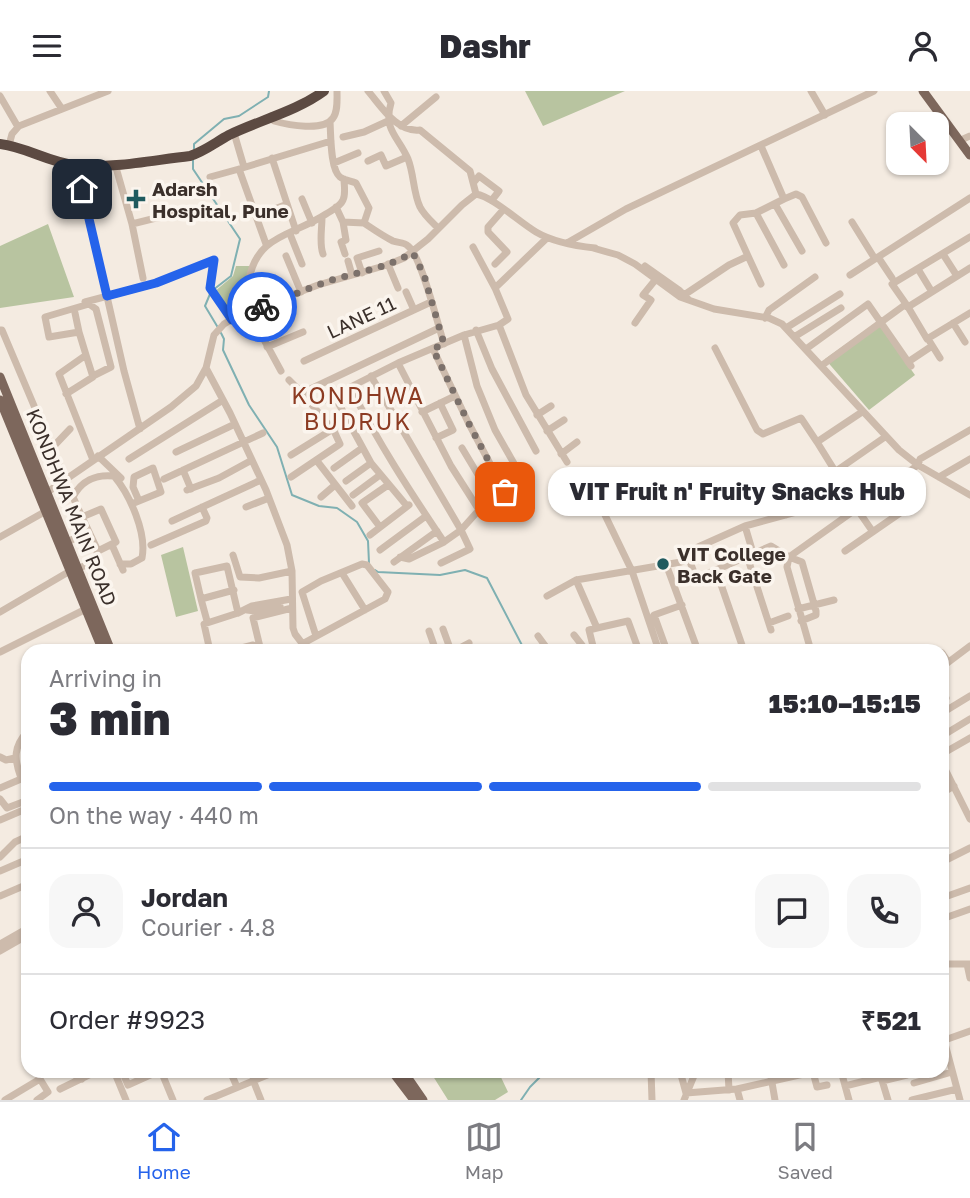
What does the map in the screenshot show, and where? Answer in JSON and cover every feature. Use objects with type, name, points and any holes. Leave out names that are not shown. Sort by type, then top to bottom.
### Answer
[{"type":"highway","points":[[4,144],[77,165],[115,164],[194,154],[324,91]]},
{"type":"main road","points":[[928,93],[970,155]]},
{"type":"main road","name":"KONDHWA MAIN ROAD","points":[[0,377],[46,493],[49,510],[67,542],[74,570]]},
{"type":"main road","name":"KONDHWA MAIN ROAD","points":[[0,400],[74,570],[101,644]]},
{"type":"main road","name":"KONDHWA MAIN ROAD","points":[[89,607],[108,644]]},
{"type":"main road","points":[[397,1078],[414,1100]]},
{"type":"main road","points":[[407,1078],[423,1100]]},
{"type":"street","points":[[50,91],[62,109]]},
{"type":"street","points":[[4,144],[18,127],[108,91]]},
{"type":"street","points":[[337,91],[336,111],[330,122],[334,163],[338,176],[356,183],[369,208],[364,223]]},
{"type":"street","points":[[368,91],[388,117],[411,131],[420,130],[470,171],[476,194]]},
{"type":"street","points":[[384,91],[391,103],[389,128],[407,157],[418,203],[438,228]]},
{"type":"street","points":[[810,91],[825,115]]},
{"type":"street","points":[[853,91],[858,99]]},
{"type":"street","points":[[567,243],[626,209],[874,91]]},
{"type":"street","points":[[0,96],[18,127]]},
{"type":"street","points":[[401,126],[436,97]]},
{"type":"street","points":[[271,116],[274,121],[301,126],[330,122]]},
{"type":"street","points":[[343,137],[364,132],[388,117]]},
{"type":"street","points":[[233,133],[241,168],[266,244]]},
{"type":"street","points":[[961,140],[970,136]]},
{"type":"street","points":[[210,177],[331,141]]},
{"type":"street","points":[[761,146],[784,199]]},
{"type":"street","points":[[334,163],[358,153]]},
{"type":"street","points":[[368,161],[381,155],[386,166],[407,157]]},
{"type":"street","points":[[272,158],[302,264]]},
{"type":"street","points":[[115,164],[132,224],[143,278]]},
{"type":"street","points":[[77,165],[140,429]]},
{"type":"street","points":[[474,182],[479,176],[499,191],[492,200]]},
{"type":"street","points":[[281,370],[267,347],[248,304],[252,264],[266,244],[312,223],[336,207],[343,199],[344,179]]},
{"type":"street","points":[[46,493],[140,429],[196,386],[206,368],[215,332],[224,324],[301,292],[388,264],[413,253],[476,194]]},
{"type":"street","points":[[476,194],[492,200],[547,238],[618,255],[684,297],[713,309],[775,321],[786,328],[806,349],[885,437],[918,465],[970,495]]},
{"type":"street","points":[[761,284],[733,223],[740,215],[756,213],[796,194],[802,197],[825,243]]},
{"type":"street","points":[[850,275],[970,198]]},
{"type":"street","points":[[302,199],[312,223]]},
{"type":"street","points":[[775,204],[802,251]]},
{"type":"street","points":[[256,216],[285,205]]},
{"type":"street","points":[[336,207],[343,222],[346,240],[341,242],[352,275]]},
{"type":"street","points":[[132,224],[188,210]]},
{"type":"street","points":[[495,264],[507,252],[488,232],[488,227],[503,210]]},
{"type":"street","points":[[756,213],[784,265]]},
{"type":"street","points":[[322,217],[323,237],[320,247],[323,254]]},
{"type":"street","points":[[343,222],[364,223],[392,240],[406,244],[424,275],[444,344]]},
{"type":"street","points":[[852,222],[892,278]]},
{"type":"street","points":[[940,358],[892,284],[970,237]]},
{"type":"street","points":[[495,288],[547,238]]},
{"type":"street","points":[[313,406],[398,363],[475,330],[506,322],[508,317],[473,247]]},
{"type":"street","points":[[593,248],[615,250],[628,255],[684,297]]},
{"type":"street","points":[[362,272],[357,258],[379,251]]},
{"type":"street","points":[[943,254],[957,277]]},
{"type":"street","points":[[684,297],[748,256]]},
{"type":"street","points":[[286,257],[301,292]]},
{"type":"street","points":[[82,302],[156,283],[214,260],[211,291],[232,320]]},
{"type":"street","points":[[388,264],[398,288]]},
{"type":"street","points":[[821,366],[881,321],[970,268]]},
{"type":"street","points":[[918,269],[932,292]]},
{"type":"street","points":[[765,318],[769,310],[815,278]]},
{"type":"street","points":[[635,323],[651,300],[643,295],[656,279]]},
{"type":"street","points":[[406,292],[414,310]]},
{"type":"street","points":[[786,328],[840,293]]},
{"type":"street","name":"LANE 11","points":[[304,361],[431,302]]},
{"type":"street","points":[[66,394],[111,367],[96,309],[89,304],[45,317],[49,337],[79,332]]},
{"type":"street","points":[[806,349],[868,304],[910,364],[930,342],[970,313]]},
{"type":"street","points":[[794,337],[841,308]]},
{"type":"street","points":[[75,313],[93,376]]},
{"type":"street","points":[[953,323],[965,342]]},
{"type":"street","points":[[499,325],[526,395],[567,461]]},
{"type":"street","points":[[302,393],[439,328]]},
{"type":"street","points":[[0,330],[65,479]]},
{"type":"street","points":[[475,330],[492,369],[536,451]]},
{"type":"street","points":[[267,347],[303,332]]},
{"type":"street","points":[[464,335],[477,386],[495,430],[525,483]]},
{"type":"street","points":[[715,348],[757,430],[763,434],[769,433],[801,418],[835,471]]},
{"type":"street","points":[[433,349],[505,492]]},
{"type":"street","points":[[86,355],[59,374],[95,458],[121,478],[137,503]]},
{"type":"street","points":[[398,363],[436,438],[479,510],[461,530],[444,542],[410,559],[397,560],[437,531]]},
{"type":"street","points":[[206,368],[252,460],[287,545],[292,571],[295,634],[302,644],[385,599],[388,592],[367,565],[362,564],[302,592],[316,636]]},
{"type":"street","points":[[371,376],[470,549],[441,563]]},
{"type":"street","points":[[289,380],[340,440],[340,444],[291,477]]},
{"type":"street","points":[[350,387],[371,429],[415,501],[444,542]]},
{"type":"street","points":[[334,395],[371,463],[407,506]]},
{"type":"street","points":[[422,412],[455,396]]},
{"type":"street","points":[[129,459],[223,400]]},
{"type":"street","points":[[436,438],[453,430],[440,403]]},
{"type":"street","points":[[537,415],[551,406]]},
{"type":"street","points":[[817,442],[862,412]]},
{"type":"street","points":[[547,432],[564,421]]},
{"type":"street","points":[[176,452],[235,424]]},
{"type":"street","points":[[51,449],[70,429]]},
{"type":"street","points":[[290,455],[332,429]]},
{"type":"street","points":[[809,644],[787,567],[789,557],[918,465],[920,459],[970,430]]},
{"type":"street","points":[[164,479],[263,433]]},
{"type":"street","points":[[786,515],[781,501],[835,471],[885,437]]},
{"type":"street","points":[[561,454],[577,442]]},
{"type":"street","points":[[334,468],[362,448]]},
{"type":"street","points":[[462,448],[491,497]]},
{"type":"street","points":[[939,477],[970,459]]},
{"type":"street","points":[[183,470],[189,489],[219,478],[252,460]]},
{"type":"street","points":[[317,461],[352,506]]},
{"type":"street","points":[[346,481],[371,463]]},
{"type":"street","points":[[477,473],[490,466]]},
{"type":"street","points":[[153,468],[161,492],[137,503],[132,483],[134,477],[153,468]]},
{"type":"street","points":[[353,495],[380,475]]},
{"type":"street","points":[[98,551],[73,497],[82,484],[97,476],[114,476],[138,522],[143,541],[142,558],[131,565],[121,567],[111,545]]},
{"type":"street","points":[[172,521],[261,480]]},
{"type":"street","points":[[321,497],[335,485]]},
{"type":"street","points":[[380,527],[362,503],[388,485]]},
{"type":"street","points":[[246,507],[269,498]]},
{"type":"street","points":[[370,535],[415,501]]},
{"type":"street","points":[[150,545],[206,521],[202,507]]},
{"type":"street","points":[[0,612],[74,570],[93,563],[98,551],[116,540],[103,510],[99,509],[82,517]]},
{"type":"street","points":[[858,509],[873,532]]},
{"type":"street","points":[[0,537],[49,510]]},
{"type":"street","points":[[547,596],[576,580],[689,559],[698,547],[745,526],[796,512]]},
{"type":"street","points":[[604,513],[632,571],[656,644]]},
{"type":"street","points":[[845,551],[900,513]]},
{"type":"street","points":[[380,550],[426,516]]},
{"type":"street","points":[[745,526],[770,626],[788,616]]},
{"type":"street","points":[[67,542],[82,535],[86,544]]},
{"type":"street","points":[[689,559],[696,578],[771,546],[802,562],[816,615],[801,621]]},
{"type":"street","points":[[233,555],[240,577],[259,578],[292,571]]},
{"type":"street","points":[[666,564],[696,644]]},
{"type":"street","points":[[208,644],[204,627],[207,621],[195,573],[225,565],[228,567],[238,613]]},
{"type":"street","points":[[716,570],[742,644]]},
{"type":"street","points":[[342,573],[365,610]]},
{"type":"street","points":[[576,580],[597,628]]},
{"type":"street","points":[[201,599],[234,590]]},
{"type":"street","points":[[794,594],[810,590]]},
{"type":"street","points":[[798,609],[835,600]]},
{"type":"street","points":[[207,621],[247,610],[252,606],[292,604]]},
{"type":"street","points":[[257,644],[254,617],[292,604]]},
{"type":"street","points":[[664,644],[654,615],[682,605]]},
{"type":"street","points":[[0,652],[89,607]]},
{"type":"street","points":[[247,610],[256,644]]},
{"type":"street","points":[[592,644],[589,630],[628,621],[645,613]]},
{"type":"street","points":[[628,621],[636,644]]},
{"type":"street","points":[[443,629],[450,644]]},
{"type":"street","points":[[429,631],[434,644]]},
{"type":"street","points":[[575,635],[579,644]]},
{"type":"street","points":[[538,636],[544,644]]},
{"type":"street","points":[[949,661],[970,646]]},
{"type":"street","points":[[949,709],[970,696]]},
{"type":"street","points":[[949,732],[970,719]]},
{"type":"street","points":[[949,750],[970,738]]},
{"type":"street","points":[[21,740],[15,758],[21,769]]},
{"type":"street","points":[[0,758],[15,758]]},
{"type":"street","points":[[949,776],[970,819]]},
{"type":"street","points":[[0,788],[21,779]]},
{"type":"street","points":[[949,789],[954,786]]},
{"type":"street","points":[[0,799],[7,808],[21,803]]},
{"type":"street","points":[[0,820],[21,811]]},
{"type":"street","points":[[0,857],[21,839]]},
{"type":"street","points":[[949,859],[970,849]]},
{"type":"street","points":[[0,871],[21,862]]},
{"type":"street","points":[[0,896],[21,887]]},
{"type":"street","points":[[949,896],[970,888]]},
{"type":"street","points":[[949,916],[970,909]]},
{"type":"street","points":[[0,944],[21,932]]},
{"type":"street","points":[[0,951],[21,939]]},
{"type":"street","points":[[949,964],[968,964],[970,978]]},
{"type":"street","points":[[949,1039],[970,1031]]},
{"type":"street","points":[[949,1062],[960,1100]]},
{"type":"street","points":[[117,1078],[126,1100]]},
{"type":"street","points":[[125,1078],[128,1085],[140,1078]]},
{"type":"street","points":[[163,1078],[173,1100]]},
{"type":"street","points":[[233,1078],[237,1087]]},
{"type":"street","points":[[207,1100],[256,1078]]},
{"type":"street","points":[[651,1078],[652,1100]]},
{"type":"street","points":[[681,1078],[685,1096]]},
{"type":"street","points":[[685,1096],[694,1078]]},
{"type":"street","points":[[730,1078],[740,1100]]},
{"type":"street","points":[[771,1078],[775,1100]]},
{"type":"street","points":[[685,1096],[785,1078]]},
{"type":"street","points":[[816,1078],[817,1087],[827,1085]]},
{"type":"street","points":[[843,1078],[849,1100]]},
{"type":"street","points":[[845,1086],[877,1078]]},
{"type":"street","points":[[881,1078],[888,1100]]},
{"type":"street","points":[[882,1081],[895,1078]]},
{"type":"street","points":[[914,1083],[931,1078]]},
{"type":"street","points":[[5,1100],[40,1079],[48,1093],[37,1100]]},
{"type":"street","points":[[60,1090],[82,1079]]},
{"type":"street","points":[[253,1080],[261,1100]]},
{"type":"street","points":[[912,1100],[957,1089]]},
{"type":"green space","points":[[525,91],[625,91],[543,126]]},
{"type":"green space","points":[[48,224],[74,297],[0,308],[0,246]]},
{"type":"green space","points":[[236,266],[250,266],[250,310],[230,319],[214,292],[233,276]]},
{"type":"green space","points":[[877,322],[915,375],[869,410],[825,359]]},
{"type":"green space","points":[[183,547],[198,611],[176,617],[161,555]]},
{"type":"green space","points":[[434,1078],[501,1078],[508,1092],[495,1100],[448,1100]]},
{"type":"waterway","points":[[194,149],[194,144],[224,119],[239,116],[268,97],[269,91]]},
{"type":"waterway","points":[[193,158],[193,169],[240,239],[231,276],[213,290]]},
{"type":"waterway","points":[[210,294],[205,306],[217,326]]},
{"type":"waterway","points":[[221,333],[224,339],[223,350],[249,405],[277,447],[292,495],[319,506],[337,508],[357,522],[368,541],[369,563]]},
{"type":"waterway","points":[[375,570],[440,575],[465,570],[487,578],[521,644]]},
{"type":"waterway","points":[[521,1100],[539,1078]]},
{"type":"way so far","points":[[262,307],[328,281],[387,265],[413,253],[421,266],[444,344],[433,349],[505,492]]},
{"type":"place","name":"Adarsh Hospital, Pune","points":[[136,199]]},
{"type":"place","name":"VIT Fruit n' Fruity Snacks Hub","points":[[505,492]]},
{"type":"place","name":"VIT College Back Gate","points":[[663,564]]},
{"type":"district","name":"KONDHWA BUDRUK","points":[[358,408]]},
{"type":"route","points":[[82,189],[107,296],[156,283],[214,260],[210,288],[232,320],[262,307]]}]
